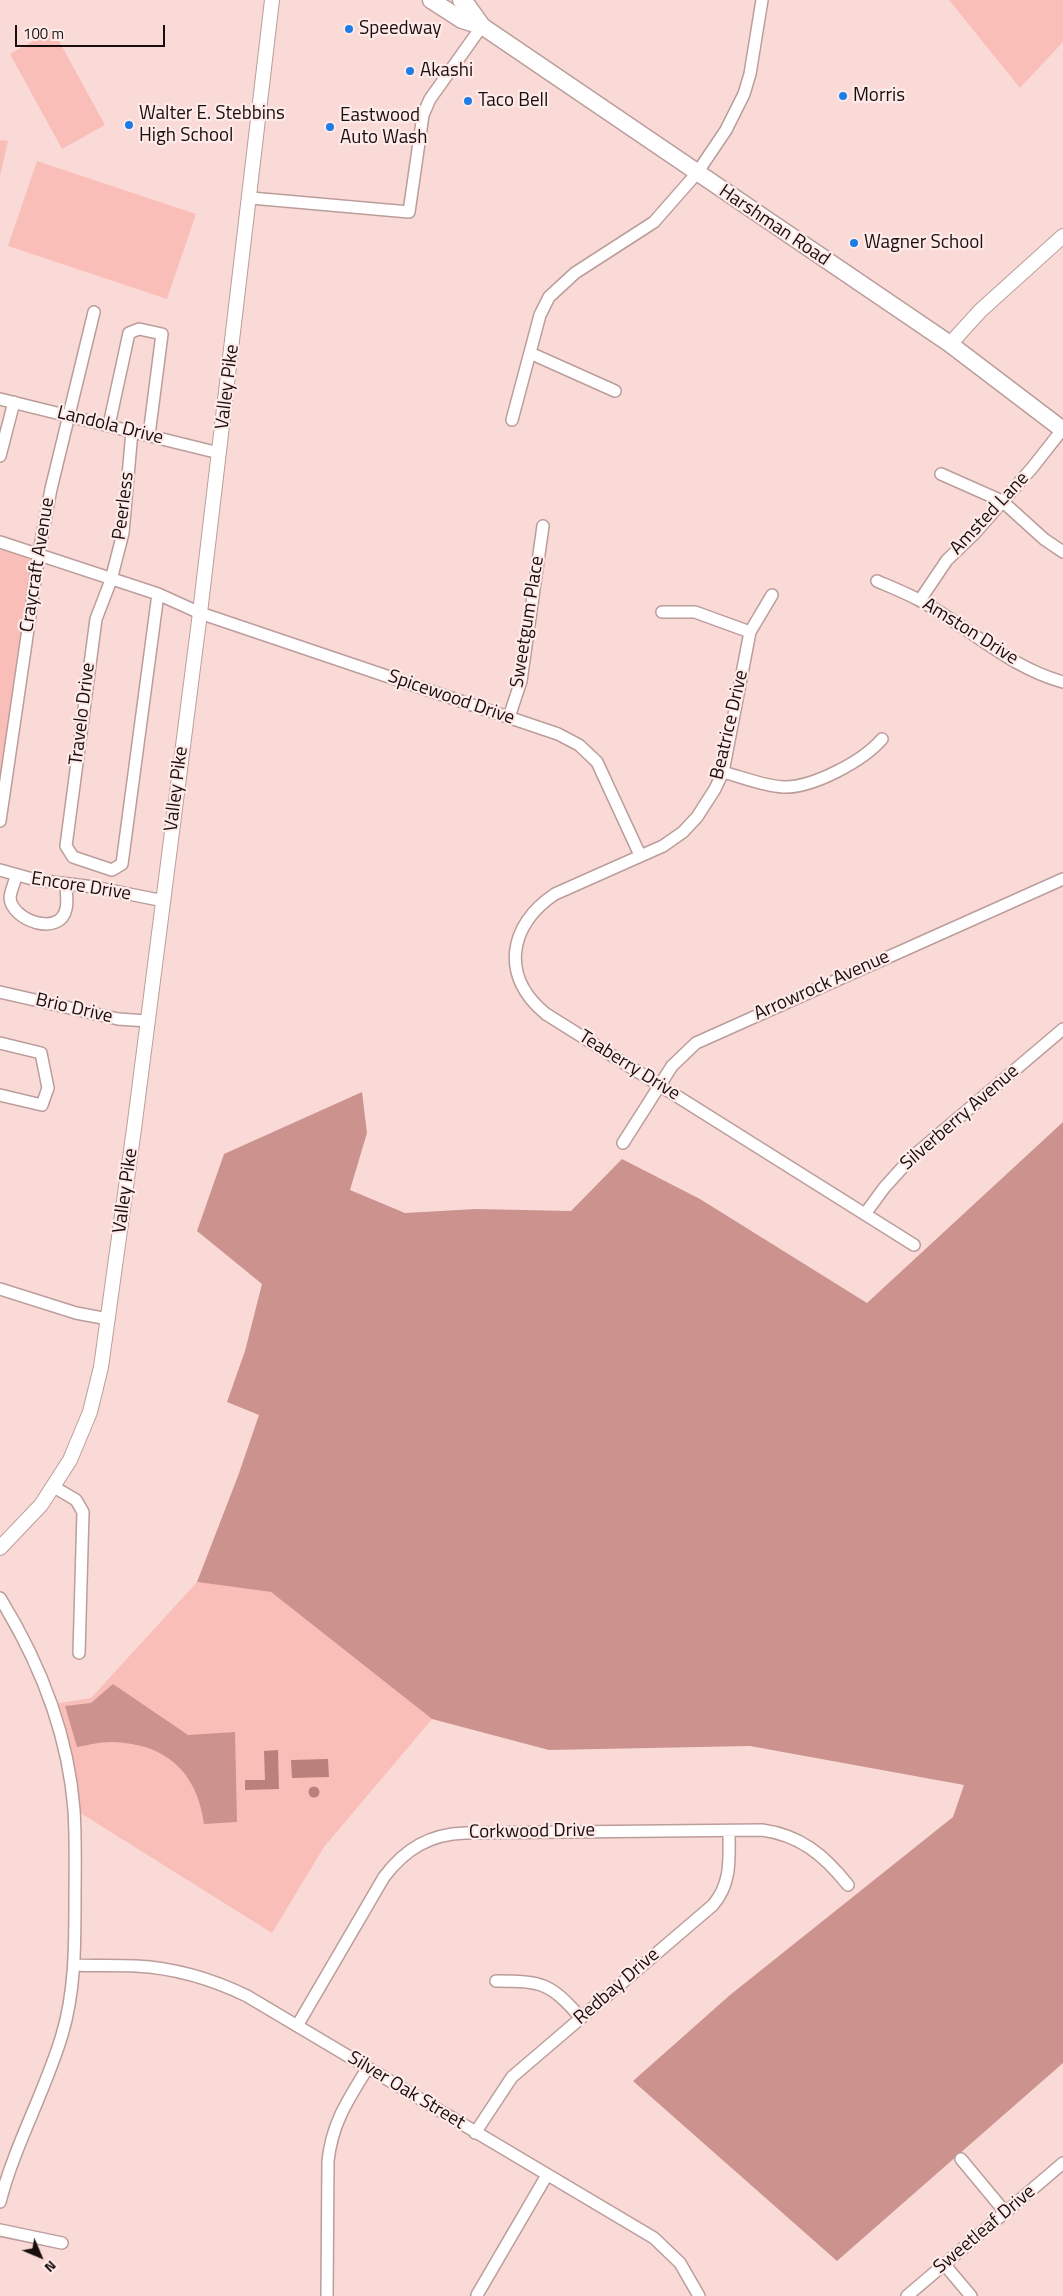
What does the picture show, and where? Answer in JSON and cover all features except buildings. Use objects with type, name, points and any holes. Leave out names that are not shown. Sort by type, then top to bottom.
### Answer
[{"type":"main road","name":"Harshman Road","points":[[431,0],[462,20],[482,26],[950,344],[1062,430]]},
{"type":"main road","name":"Harshman Road","points":[[461,0],[468,4],[482,26]]},
{"type":"street","name":"Valley Pike","points":[[0,1548],[31,1516],[54,1487],[70,1460],[90,1412],[99,1374],[164,901],[251,198],[272,0]]},
{"type":"street","points":[[512,420],[540,315],[549,297],[575,273],[654,222],[697,173],[726,130],[744,94],[755,54],[762,0]]},
{"type":"street","points":[[251,198],[409,212],[423,115],[430,99],[482,26]]},
{"type":"street","points":[[950,344],[980,311],[1063,236]]},
{"type":"street","name":"Craycraft Avenue","points":[[0,821],[2,784],[51,489],[94,312]]},
{"type":"street","points":[[109,426],[129,333],[139,329],[162,334],[149,436]]},
{"type":"street","points":[[530,353],[614,391]]},
{"type":"street","name":"Landola Drive","points":[[0,399],[219,453]]},
{"type":"street","points":[[0,456],[14,402]]},
{"type":"street","name":"Amsted Lane","points":[[920,600],[947,560],[975,533],[1032,468],[1062,430]]},
{"type":"street","name":"Peerless","points":[[111,580],[123,533],[132,431]]},
{"type":"street","points":[[941,474],[1002,501],[1044,539],[1063,552]]},
{"type":"street","name":"Sweetgum Place","points":[[509,717],[521,681],[543,526]]},
{"type":"street","name":"Spicewood Drive","points":[[0,542],[158,594],[200,613],[558,734],[589,753],[604,772],[640,855]]},
{"type":"street","name":"Travelo Drive","points":[[111,580],[96,618],[66,846],[73,857],[112,870],[122,864],[158,594]]},
{"type":"street","name":"Amston Drive","points":[[877,581],[920,600],[1010,659],[1040,676],[1063,682]]},
{"type":"street","name":"Beatrice Drive","points":[[640,855],[663,846],[684,832],[707,804],[723,772],[750,632],[772,595]]},
{"type":"street","points":[[662,612],[695,612],[750,632]]},
{"type":"street","points":[[723,772],[773,786],[795,786],[825,775],[864,756],[882,739]]},
{"type":"street","name":"Teaberry Drive","points":[[640,855],[555,894],[541,903],[519,932],[515,962],[521,984],[537,1006],[914,1245]]},
{"type":"street","name":"Encore Drive","points":[[0,870],[16,876],[66,886],[94,887],[164,901]]},
{"type":"street","points":[[16,876],[10,898],[12,905],[23,916],[35,923],[53,924],[62,917],[66,909],[66,886]]},
{"type":"street","name":"Arrowrock Avenue","points":[[623,1143],[660,1085],[682,1055],[708,1037],[1063,879]]},
{"type":"street","name":"Brio Drive","points":[[0,992],[118,1019],[148,1021]]},
{"type":"street","name":"Silverberry Avenue","points":[[865,1214],[884,1188],[911,1158],[1063,1029]]},
{"type":"street","points":[[0,1043],[41,1053],[48,1088],[42,1105],[0,1095]]},
{"type":"street","points":[[0,1289],[76,1314],[108,1319]]},
{"type":"street","points":[[54,1487],[76,1500],[83,1512],[79,1653]]},
{"type":"street","points":[[0,1598],[22,1634],[53,1704],[67,1758],[75,1831],[74,1965],[68,2012],[62,2035],[15,2152],[0,2202]]},
{"type":"street","name":"Redbay Drive","points":[[475,2133],[512,2077],[720,1897],[728,1878],[729,1831]]},
{"type":"street","name":"Corkwood Drive","points":[[297,2026],[384,1877],[403,1855],[426,1841],[445,1835],[465,1833],[776,1832],[800,1841],[826,1859],[848,1885]]},
{"type":"street","name":"Silver Oak Street","points":[[74,1965],[137,1966],[200,1977],[247,1996],[654,2238],[680,2263],[700,2296]]},
{"type":"street","points":[[496,1981],[527,1981],[551,1988],[581,2018]]},
{"type":"street","points":[[327,2296],[328,2161],[330,2141],[343,2108],[367,2068]]},
{"type":"street","points":[[961,2159],[1006,2212]]},
{"type":"street","name":"Sweetleaf Drive","points":[[907,2296],[1063,2163]]},
{"type":"street","points":[[477,2295],[547,2175]]},
{"type":"street","points":[[0,2230],[62,2243]]},
{"type":"street","points":[[944,2264],[971,2296]]},
{"type":"shaded area","points":[[949,0],[1063,0],[1063,42],[1020,88]]},
{"type":"shaded area","points":[[53,30],[105,125],[62,149],[10,54]]},
{"type":"shaded area","points":[[0,140],[8,141],[0,176]]},
{"type":"shaded area","points":[[37,161],[196,214],[167,299],[8,246]]},
{"type":"shaded area","points":[[0,542],[40,556],[0,783]]},
{"type":"shaded area","points":[[362,1092],[367,1133],[350,1190],[405,1213],[476,1209],[571,1211],[622,1159],[700,1199],[867,1303],[1063,1122],[1063,2063],[837,2261],[633,2081],[730,1995],[953,1817],[964,1785],[750,1746],[549,1750],[432,1719],[271,1592],[197,1582],[238,1476],[259,1415],[227,1402],[245,1351],[262,1284],[197,1231],[224,1154]]},
{"type":"shaded area","points":[[197,1582],[271,1592],[432,1719],[324,1847],[272,1933],[74,1809],[53,1704],[91,1698]]},
{"type":"shaded area","points":[[113,1684],[188,1735],[235,1732],[237,1822],[204,1824],[200,1805],[186,1775],[162,1754],[130,1744],[111,1742],[77,1747],[65,1706],[91,1703]]},
{"type":"shaded area","points":[[278,1750],[279,1789],[245,1790],[245,1780],[265,1780],[264,1751]]},
{"type":"shaded area","points":[[328,1759],[329,1777],[292,1778],[291,1760]]},
{"type":"shaded area","points":[[314,1786],[320,1792],[314,1798],[308,1792]]},
{"type":"place","name":"Speedway","points":[[349,29]]},
{"type":"place","name":"Akashi","points":[[410,71]]},
{"type":"place","name":"Morris","points":[[843,96]]},
{"type":"place","name":"Taco Bell","points":[[468,101]]},
{"type":"place","name":"Walter E. Stebbins High School","points":[[129,125]]},
{"type":"place","name":"Eastwood Auto Wash","points":[[330,127]]},
{"type":"place","name":"Wagner School","points":[[854,243]]}]
